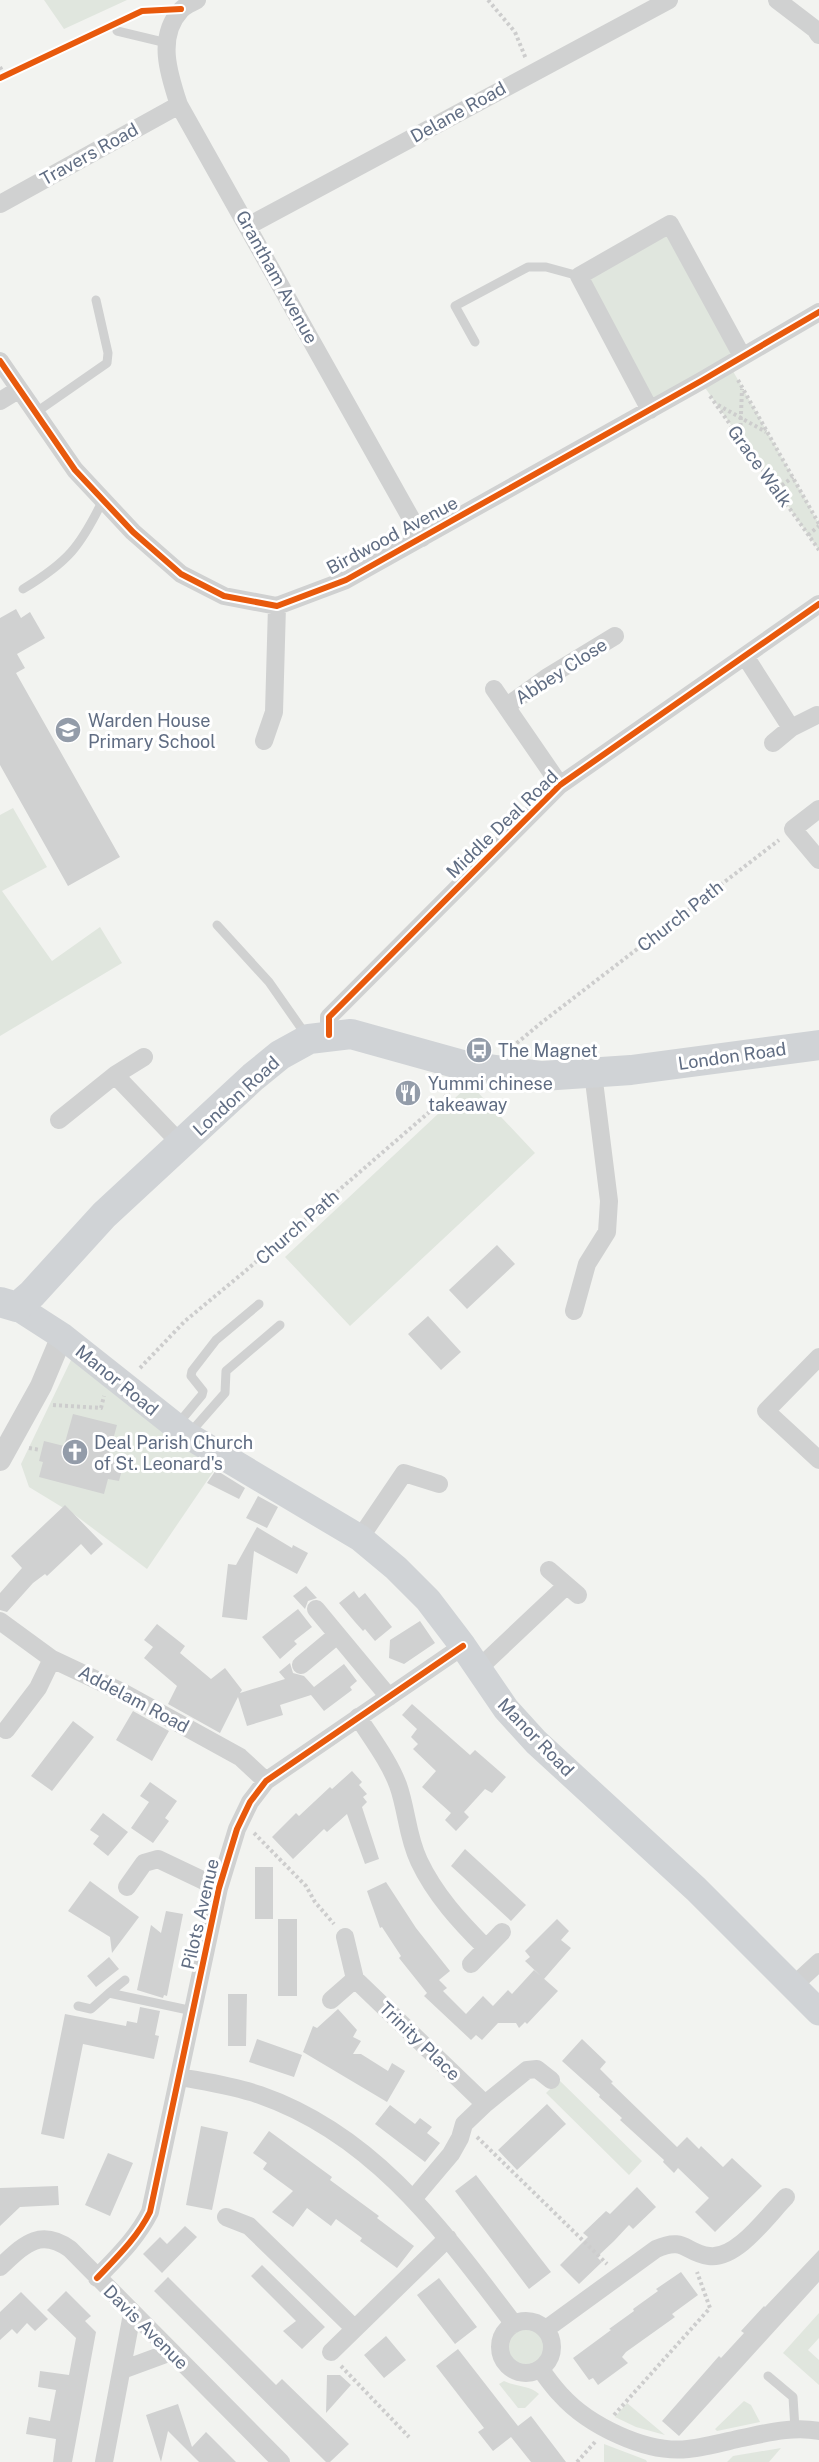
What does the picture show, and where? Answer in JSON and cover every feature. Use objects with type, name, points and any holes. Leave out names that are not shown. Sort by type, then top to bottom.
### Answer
[{"type":"main road","name":"London Road","points":[[9,1305],[32,1294],[104,1215],[253,1077],[280,1055],[319,1037],[351,1034],[477,1068],[542,1076],[593,1073],[819,1044]]},
{"type":"main road","name":"Manor Road","points":[[9,1305],[62,1336],[181,1431],[360,1538],[396,1568],[428,1600],[506,1709],[536,1742],[696,1889],[819,2012]]},
{"type":"street","name":"Delane Road","points":[[248,226],[531,72],[669,0]]},
{"type":"street","points":[[777,0],[815,29],[819,35]]},
{"type":"street","name":"Grantham Avenue","points":[[189,5],[173,24],[167,42],[166,65],[179,105],[422,538]]},
{"type":"street","name":"Travers Road","points":[[0,204],[179,105]]},
{"type":"street","points":[[650,410],[579,276],[670,224],[736,360]]},
{"type":"street","name":"Birdwood Avenue","points":[[277,606],[346,580],[650,410],[819,312]]},
{"type":"street","points":[[0,361],[75,470],[133,532],[181,574],[224,596],[277,606],[274,712],[264,741]]},
{"type":"street","points":[[0,401],[18,390]]},
{"type":"street","name":"Middle Deal Road","points":[[319,1037],[329,1017],[560,785],[819,604]]},
{"type":"street","name":"Abbey Close","points":[[507,706],[546,678],[615,636]]},
{"type":"street","points":[[745,656],[791,728]]},
{"type":"street","name":"Abbey Close","points":[[494,689],[560,785]]},
{"type":"street","points":[[773,743],[791,728],[817,715]]},
{"type":"street","points":[[819,809],[794,829],[819,860]]},
{"type":"street","points":[[59,1120],[115,1074],[144,1057]]},
{"type":"street","points":[[574,1311],[587,1264],[607,1232],[609,1201],[593,1073]]},
{"type":"street","points":[[115,1074],[182,1144]]},
{"type":"street","points":[[0,1460],[41,1386],[62,1336]]},
{"type":"street","points":[[819,1357],[766,1411],[819,1460]]},
{"type":"street","points":[[360,1538],[399,1468],[439,1484]]},
{"type":"street","points":[[478,1669],[572,1591],[549,1570]]},
{"type":"street","points":[[316,1609],[389,1697]]},
{"type":"street","name":"Addelam Road","points":[[0,1621],[52,1659],[164,1713],[240,1757],[266,1781]]},
{"type":"street","points":[[301,1665],[338,1635]]},
{"type":"street","name":"Pilots Avenue","points":[[97,2278],[129,2245],[150,2212],[219,1888],[241,1820],[250,1802],[266,1781],[463,1646]]},
{"type":"street","points":[[6,1730],[38,1688],[52,1659]]},
{"type":"street","points":[[358,1717],[398,1785],[410,1839],[429,1879],[452,1914],[486,1948]]},
{"type":"street","points":[[127,1887],[144,1863],[158,1859],[219,1888]]},
{"type":"street","points":[[471,1964],[502,1932]]},
{"type":"street","points":[[331,2000],[355,1979],[345,1937]]},
{"type":"street","points":[[794,1985],[819,1962]]},
{"type":"street","name":"Trinity Place","points":[[355,1979],[485,2104]]},
{"type":"street","points":[[413,2199],[451,2154],[464,2124],[485,2104],[527,2070],[537,2069],[551,2080]]},
{"type":"street","points":[[180,2077],[261,2095],[314,2118],[354,2144],[413,2199],[448,2238],[514,2324]]},
{"type":"street","points":[[546,2329],[656,2249],[669,2243],[683,2245],[709,2256],[723,2255],[736,2249],[786,2197]]},
{"type":"street","points":[[226,2217],[249,2226],[354,2328]]},
{"type":"street","name":"Davis Avenue","points":[[0,2267],[19,2249],[30,2242],[44,2238],[58,2241],[70,2249],[281,2462]]},
{"type":"street","points":[[331,2352],[448,2238]]},
{"type":"street","points":[[104,2462],[132,2314]]},
{"type":"street","points":[[530,2321],[546,2329],[553,2346],[552,2355],[541,2370],[523,2374],[507,2366],[502,2358],[501,2340],[505,2331],[514,2324],[530,2321]]},
{"type":"street","points":[[122,2370],[171,2352]]},
{"type":"street","points":[[541,2370],[562,2396],[605,2428],[659,2455],[795,2430],[819,2431]]},
{"type":"lane","points":[[117,31],[167,42]]},
{"type":"lane","points":[[475,342],[454,306],[528,267],[546,267],[579,276]]},
{"type":"lane","points":[[35,414],[107,363],[108,353],[96,300]]},
{"type":"lane","points":[[23,590],[54,571],[74,552],[103,500]]},
{"type":"lane","points":[[218,925],[233,945],[319,1037]]},
{"type":"lane","points":[[181,1431],[203,1391],[191,1376],[192,1371],[216,1340],[259,1304]]},
{"type":"lane","points":[[181,1431],[225,1393],[226,1371],[280,1325]]},
{"type":"lane","points":[[78,2006],[91,2008],[124,1980]]},
{"type":"lane","points":[[109,1993],[193,2011]]},
{"type":"lane","points":[[768,2376],[794,2397],[795,2430]]},
{"type":"path","points":[[488,0],[515,32],[531,72]]},
{"type":"path","points":[[0,67],[2,77],[15,71]]},
{"type":"path","points":[[740,439],[742,387]]},
{"type":"path","points":[[715,403],[767,432]]},
{"type":"path","points":[[777,489],[793,477]]},
{"type":"path","points":[[808,534],[819,525]]},
{"type":"path","points":[[56,1396],[52,1405],[101,1408],[116,1380]]},
{"type":"path","points":[[241,1820],[306,1886],[315,1902],[345,1937]]},
{"type":"path","points":[[464,2124],[619,2276]]},
{"type":"path","points":[[577,2462],[710,2308],[692,2259],[696,2251]]},
{"type":"path","points":[[331,2352],[409,2437]]},
{"type":"shaded area","points":[[44,0],[127,0],[64,29]]},
{"type":"shaded area","points":[[670,224],[742,356],[729,364],[819,524],[819,550],[701,382],[650,410],[579,276]]},
{"type":"shaded area","points":[[13,808],[47,867],[2,891],[52,961],[100,927],[122,963],[0,1036],[0,815]]},
{"type":"shaded area","points":[[470,1084],[535,1153],[350,1326],[285,1257]]},
{"type":"shaded area","points":[[72,1358],[217,1466],[147,1569],[75,1515],[29,1487],[21,1464]]},
{"type":"shaded area","points":[[559,2080],[642,2161],[629,2175],[546,2093]]},
{"type":"shaded area","points":[[819,2313],[819,2338],[808,2350],[819,2360],[819,2385],[783,2353]]},
{"type":"shaded area","points":[[526,2329],[539,2334],[544,2347],[539,2360],[526,2365],[513,2360],[508,2347],[513,2334]]},
{"type":"shaded area","points":[[504,2381],[531,2389],[539,2394],[525,2408],[518,2408],[499,2384]]},
{"type":"shaded area","points":[[744,2401],[751,2405],[760,2422],[717,2431],[715,2429]]},
{"type":"shaded area","points":[[627,2403],[665,2435],[636,2427],[615,2417]]},
{"type":"shaded area","points":[[604,2444],[646,2460],[647,2462],[604,2462]]},
{"type":"shaded area","points":[[781,2448],[769,2462],[727,2462],[733,2456]]},
{"type":"building","points":[[16,609],[21,618],[30,612],[45,638],[17,654],[25,668],[16,673],[120,857],[68,886],[0,765],[0,618]]},
{"type":"building","points":[[497,1245],[515,1264],[467,1309],[449,1290]]},
{"type":"building","points":[[428,1316],[461,1352],[441,1370],[408,1334]]},
{"type":"building","name":"Deal Parish Church of St. Leonard's","points":[[73,1414],[117,1425],[108,1458],[124,1462],[119,1481],[108,1479],[104,1494],[39,1477],[43,1462],[39,1461],[44,1441],[64,1446]]},
{"type":"building","points":[[216,1470],[245,1488],[239,1499],[207,1483]]},
{"type":"building","points":[[258,1496],[278,1507],[267,1528],[246,1518]]},
{"type":"building","points":[[65,1505],[103,1544],[91,1555],[81,1544],[47,1576],[45,1574],[33,1583],[7,1612],[0,1610],[0,1593],[22,1568],[11,1556]]},
{"type":"building","points":[[257,1527],[292,1548],[293,1545],[308,1553],[297,1574],[254,1551],[247,1620],[222,1617],[228,1564],[236,1565]]},
{"type":"building","points":[[306,1586],[317,1598],[308,1601],[305,1609],[293,1596]]},
{"type":"building","points":[[354,1591],[359,1598],[365,1593],[392,1627],[375,1641],[365,1629],[363,1631],[339,1603]]},
{"type":"building","points":[[298,1609],[312,1627],[294,1641],[297,1644],[280,1659],[262,1637]]},
{"type":"building","points":[[420,1621],[435,1643],[404,1664],[389,1658],[390,1640]]},
{"type":"building","points":[[157,1624],[185,1646],[180,1653],[211,1679],[225,1668],[242,1690],[240,1693],[285,1679],[279,1672],[290,1663],[293,1673],[304,1676],[314,1687],[344,1664],[357,1681],[350,1687],[352,1690],[324,1711],[311,1695],[280,1705],[283,1715],[247,1726],[238,1697],[220,1733],[168,1704],[177,1686],[144,1658],[153,1647],[144,1640]]},
{"type":"building","points":[[412,1704],[470,1755],[475,1750],[506,1777],[492,1793],[485,1789],[464,1812],[469,1817],[456,1831],[445,1820],[451,1813],[422,1787],[436,1771],[413,1749],[418,1744],[411,1737],[417,1729],[402,1715]]},
{"type":"building","points":[[133,1711],[169,1731],[152,1761],[116,1740]]},
{"type":"building","points":[[73,1721],[94,1737],[52,1791],[31,1776]]},
{"type":"building","points":[[352,1771],[362,1782],[359,1785],[367,1794],[363,1797],[367,1802],[362,1807],[379,1859],[365,1864],[347,1814],[327,1832],[324,1829],[293,1859],[272,1837],[296,1813],[299,1816],[330,1787],[332,1789]]},
{"type":"building","points":[[150,1782],[177,1801],[165,1818],[169,1821],[153,1843],[131,1828],[149,1802],[140,1796]]},
{"type":"building","points":[[103,1813],[128,1832],[108,1856],[93,1844],[99,1836],[90,1830]]},
{"type":"building","points":[[465,1849],[526,1905],[511,1921],[451,1866]]},
{"type":"building","points":[[255,1867],[273,1867],[273,1919],[255,1919]]},
{"type":"building","points":[[90,1881],[139,1917],[112,1953],[110,1937],[68,1911]]},
{"type":"building","points":[[386,1882],[416,1928],[450,1971],[439,1980],[447,1988],[443,1991],[466,2014],[483,1996],[493,2006],[508,1990],[512,1994],[534,1970],[558,1991],[527,2024],[525,2022],[519,2028],[516,2023],[498,2023],[482,2040],[476,2035],[471,2040],[424,1996],[427,1993],[399,1958],[401,1956],[382,1927],[380,1928],[367,1891]]},
{"type":"building","points":[[166,1911],[183,1914],[167,1996],[164,1995],[163,1998],[137,1990],[151,1925],[161,1933]]},
{"type":"building","points":[[278,1919],[297,1919],[297,1996],[278,1996]]},
{"type":"building","points":[[557,1919],[569,1931],[561,1940],[571,1948],[544,1979],[525,1961],[530,1957],[525,1951]]},
{"type":"building","points":[[109,1957],[119,1969],[96,1987],[87,1976]]},
{"type":"building","points":[[228,1994],[247,1994],[246,2046],[228,2046]]},
{"type":"building","points":[[140,2007],[160,2011],[155,2035],[159,2036],[154,2059],[83,2044],[64,2139],[41,2134],[65,2014],[126,2026],[127,2021],[137,2023]]},
{"type":"building","points":[[338,2009],[357,2030],[353,2037],[361,2041],[353,2054],[361,2054],[388,2071],[392,2063],[405,2071],[387,2102],[303,2052],[313,2026],[317,2028]]},
{"type":"building","points":[[257,2039],[302,2055],[294,2077],[249,2062]]},
{"type":"building","points":[[582,2039],[606,2062],[600,2069],[613,2082],[611,2083],[677,2147],[687,2137],[699,2149],[701,2146],[723,2167],[732,2158],[762,2186],[715,2232],[695,2212],[709,2198],[678,2168],[674,2173],[663,2162],[664,2160],[620,2120],[622,2118],[599,2097],[600,2095],[562,2061]]},
{"type":"building","points":[[547,2104],[566,2124],[517,2170],[498,2150]]},
{"type":"building","points":[[390,2105],[415,2124],[420,2118],[432,2127],[427,2133],[440,2143],[425,2162],[375,2124]]},
{"type":"building","points":[[201,2126],[228,2132],[212,2210],[186,2205]]},
{"type":"building","points":[[269,2131],[332,2177],[330,2180],[379,2216],[377,2218],[414,2246],[397,2268],[360,2241],[362,2238],[336,2219],[331,2226],[307,2208],[293,2227],[272,2212],[293,2191],[263,2169],[267,2163],[253,2153]]},
{"type":"building","points":[[108,2153],[133,2163],[110,2216],[85,2205]]},
{"type":"building","points":[[476,2175],[551,2272],[529,2289],[455,2191]]},
{"type":"building","points":[[58,2186],[59,2205],[20,2207],[0,2226],[0,2188]]},
{"type":"building","points":[[637,2187],[656,2207],[633,2229],[629,2225],[597,2257],[602,2262],[579,2284],[560,2265],[588,2237],[583,2233],[606,2211],[610,2214]]},
{"type":"building","points":[[185,2226],[197,2237],[162,2273],[143,2254],[160,2237],[167,2244]]},
{"type":"building","points":[[819,2250],[819,2282],[679,2436],[662,2421],[719,2356],[721,2358],[744,2333],[741,2331]]},
{"type":"building","points":[[262,2265],[325,2327],[302,2349],[283,2331],[296,2321],[251,2276]]},
{"type":"building","points":[[681,2272],[698,2295],[672,2314],[675,2317],[626,2352],[622,2357],[628,2363],[598,2385],[593,2378],[589,2380],[573,2358],[634,2311],[633,2309],[658,2291],[656,2289]]},
{"type":"building","points":[[168,2277],[276,2385],[282,2379],[349,2444],[330,2462],[326,2462],[154,2291]]},
{"type":"building","points":[[439,2278],[477,2327],[455,2344],[417,2295]]},
{"type":"building","points":[[66,2291],[91,2316],[85,2321],[96,2332],[72,2462],[53,2462],[56,2439],[26,2434],[29,2417],[50,2421],[56,2390],[38,2387],[40,2371],[69,2375],[76,2338],[47,2310]]},
{"type":"building","points":[[21,2292],[48,2319],[35,2331],[27,2323],[17,2334],[12,2329],[0,2340],[0,2312]]},
{"type":"building","points":[[386,2336],[406,2360],[384,2378],[364,2355]]},
{"type":"building","points":[[458,2349],[518,2426],[531,2416],[566,2462],[531,2462],[511,2437],[493,2451],[478,2432],[484,2428],[436,2366]]},
{"type":"building","points":[[327,2375],[340,2375],[351,2385],[326,2413]]},
{"type":"building","points":[[178,2404],[192,2447],[206,2432],[236,2462],[199,2462],[168,2431],[161,2462],[146,2415]]},
{"type":"cycle path","points":[[0,78],[142,11],[181,9]]},
{"type":"cycle path","points":[[0,361],[75,470],[133,532],[181,574],[224,596],[277,606],[346,580],[701,381],[819,312]]},
{"type":"cycle path","points":[[329,1035],[329,1017],[560,785],[819,604]]},
{"type":"cycle path","points":[[97,2278],[133,2239],[150,2212],[219,1888],[237,1829],[250,1802],[266,1781],[463,1646]]},
{"type":"place","name":"Warden House Primary School","points":[[68,730]]},
{"type":"place","name":"The Magnet","points":[[479,1050]]},
{"type":"place","name":"Yummi chinese takeaway","points":[[408,1093]]},
{"type":"place","name":"Deal Parish Church of St. Leonard's","points":[[75,1452]]}]
